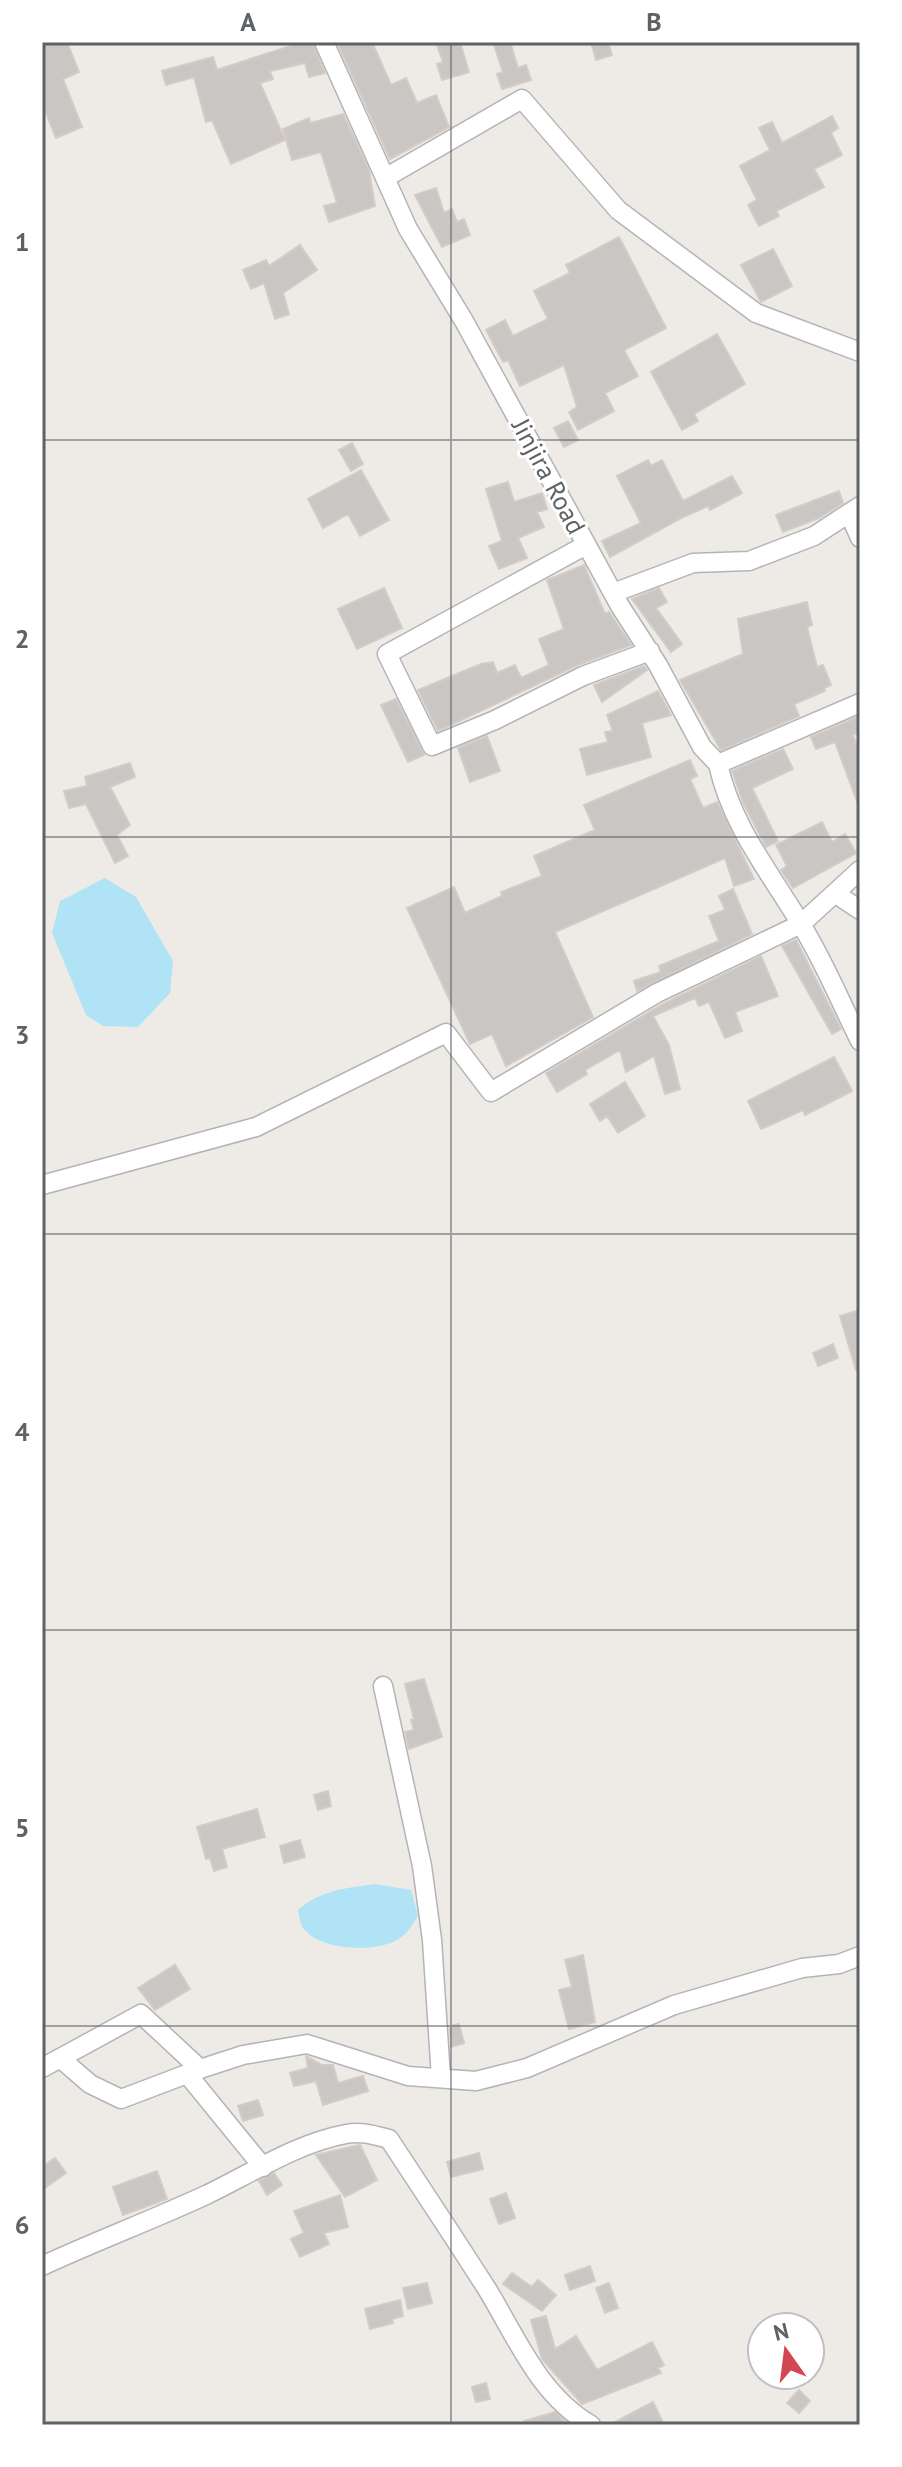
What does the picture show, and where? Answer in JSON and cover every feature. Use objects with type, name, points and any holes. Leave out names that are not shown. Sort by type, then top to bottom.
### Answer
[{"type":"street","name":"Jinjira Road","points":[[324,42],[408,229],[464,321],[586,545],[650,651],[702,747],[718,764]]},
{"type":"street","points":[[385,178],[522,99],[618,210],[643,229],[756,313],[860,352]]},
{"type":"street","points":[[613,593],[693,563],[749,561],[814,536],[855,509],[860,538]]},
{"type":"street","points":[[586,545],[387,654],[432,746],[495,720],[583,676],[650,651]]},
{"type":"street","points":[[860,703],[718,764],[724,792],[745,836],[801,924],[860,1041]]},
{"type":"street","points":[[42,1185],[256,1127],[446,1033],[491,1092],[657,993],[801,924],[860,870]]},
{"type":"street","points":[[836,894],[860,910]]},
{"type":"street","points":[[383,1686],[422,1866],[432,1940],[441,2078]]},
{"type":"street","points":[[60,2058],[90,2084],[121,2099],[243,2055],[307,2044],[408,2076],[476,2081],[527,2068],[674,2005],[802,1968],[839,1964],[860,1956]]},
{"type":"street","points":[[42,2068],[141,2014],[194,2072],[263,2167]]},
{"type":"street","points":[[42,2266],[263,2167],[345,2134],[364,2132],[389,2139],[487,2290],[545,2387],[574,2415],[591,2425]]},
{"type":"water","points":[[105,878],[136,897],[173,961],[170,993],[138,1027],[103,1026],[86,1015],[52,933],[60,901]]},
{"type":"water","points":[[375,1884],[411,1890],[418,1915],[408,1931],[397,1940],[371,1947],[345,1947],[320,1941],[303,1928],[298,1910],[306,1903],[334,1891]]},
{"type":"building","points":[[42,42],[67,42],[79,72],[63,79],[82,127],[56,138],[42,103]]},
{"type":"building","points":[[302,42],[312,42],[325,73],[309,77],[305,63],[270,71],[273,79],[260,83],[285,140],[231,164],[212,120],[206,122],[194,77],[166,85],[162,71],[213,57],[217,70]]},
{"type":"building","points":[[337,42],[372,42],[391,85],[406,78],[417,103],[436,95],[449,127],[390,159]]},
{"type":"building","points":[[436,42],[460,42],[469,72],[442,80],[437,64],[443,62]]},
{"type":"building","points":[[493,42],[510,42],[518,68],[526,65],[531,80],[502,89],[497,74],[503,72]]},
{"type":"building","points":[[591,42],[608,42],[612,55],[596,60]]},
{"type":"building","points":[[343,114],[369,170],[375,206],[329,222],[324,206],[337,203],[321,152],[292,160],[283,129],[309,118],[311,123]]},
{"type":"building","points":[[832,116],[838,128],[831,133],[842,155],[814,169],[824,187],[776,211],[779,216],[759,226],[748,205],[757,200],[740,166],[770,150],[759,128],[772,122],[782,143]]},
{"type":"building","points":[[436,188],[444,213],[452,209],[457,222],[464,219],[470,235],[442,247],[415,195]]},
{"type":"building","points":[[619,237],[666,328],[624,350],[638,376],[605,393],[614,411],[578,430],[569,412],[577,407],[564,365],[520,386],[508,360],[503,362],[486,330],[505,320],[513,336],[548,319],[534,291],[570,273],[566,265]]},
{"type":"building","points":[[300,245],[317,270],[283,293],[289,314],[275,319],[264,283],[251,289],[243,270],[266,260],[269,266]]},
{"type":"building","points":[[773,249],[792,286],[761,302],[741,265]]},
{"type":"building","points":[[717,334],[745,384],[694,414],[698,421],[682,430],[651,372]]},
{"type":"building","points":[[568,421],[578,440],[564,447],[554,428]]},
{"type":"building","points":[[352,443],[363,464],[351,471],[339,450]]},
{"type":"building","points":[[648,460],[651,466],[662,460],[683,501],[732,476],[742,493],[710,510],[708,506],[681,518],[610,557],[602,541],[641,523],[617,476]]},
{"type":"building","points":[[361,470],[389,520],[360,536],[348,514],[323,528],[308,499]]},
{"type":"building","points":[[508,482],[514,502],[542,493],[547,509],[537,512],[544,527],[518,538],[527,558],[499,569],[489,546],[502,541],[486,489]]},
{"type":"building","points":[[839,491],[843,503],[819,518],[783,532],[776,515]]},
{"type":"building","points":[[584,565],[605,614],[609,612],[631,645],[578,665],[438,731],[418,690],[481,664],[493,662],[497,673],[515,665],[521,678],[549,665],[539,639],[564,629],[547,580]]},
{"type":"building","points":[[384,588],[402,628],[357,649],[338,609]]},
{"type":"building","points":[[659,588],[667,602],[656,608],[682,644],[671,652],[632,599]]},
{"type":"building","points":[[807,602],[812,625],[807,627],[817,667],[823,665],[831,685],[824,688],[825,691],[794,704],[799,716],[721,750],[680,680],[743,654],[738,619]]},
{"type":"building","points":[[644,666],[647,670],[602,702],[594,685]]},
{"type":"building","points":[[658,691],[671,715],[642,723],[651,757],[587,775],[580,749],[608,742],[605,732],[613,731],[607,715]]},
{"type":"building","points":[[396,699],[424,755],[408,762],[381,705]]},
{"type":"building","points":[[860,716],[860,732],[853,735],[860,754],[858,804],[835,742],[816,749],[811,737]]},
{"type":"building","points":[[487,736],[500,771],[470,782],[458,748]]},
{"type":"building","points":[[783,749],[793,769],[752,788],[778,841],[766,847],[743,802],[732,771]]},
{"type":"building","points":[[690,760],[697,776],[690,779],[703,808],[717,802],[754,879],[734,886],[725,858],[555,932],[593,1017],[506,1066],[492,1034],[470,1044],[407,908],[454,887],[465,913],[502,896],[501,892],[542,876],[534,856],[595,830],[584,805]]},
{"type":"building","points":[[130,763],[135,777],[110,787],[130,825],[117,835],[128,856],[115,863],[86,804],[69,808],[64,791],[87,786],[85,777]]},
{"type":"building","points":[[822,822],[832,842],[845,834],[856,853],[793,888],[781,870],[787,866],[776,845]]},
{"type":"building","points":[[733,889],[752,934],[637,991],[634,981],[661,972],[659,966],[719,941],[709,916],[725,910],[719,896]]},
{"type":"building","points":[[796,940],[841,1029],[832,1034],[782,946]]},
{"type":"building","points":[[761,956],[778,996],[735,1012],[742,1031],[725,1038],[709,1002],[699,1006],[695,998],[653,1016],[669,1045],[680,1089],[665,1094],[654,1056],[626,1072],[620,1050],[585,1070],[587,1074],[557,1092],[546,1073],[663,1004]]},
{"type":"building","points":[[834,1057],[852,1091],[805,1115],[803,1110],[761,1129],[748,1101]]},
{"type":"building","points":[[625,1082],[645,1116],[618,1133],[607,1116],[600,1121],[590,1104]]},
{"type":"building","points":[[860,1310],[860,1369],[856,1370],[840,1316]]},
{"type":"building","points":[[833,1344],[838,1358],[818,1366],[813,1353]]},
{"type":"building","points":[[424,1679],[442,1737],[409,1749],[405,1732],[414,1730],[411,1720],[414,1719],[405,1684]]},
{"type":"building","points":[[328,1791],[331,1806],[318,1810],[314,1795]]},
{"type":"building","points":[[257,1809],[265,1837],[222,1849],[227,1867],[214,1871],[210,1858],[206,1859],[197,1827]]},
{"type":"building","points":[[300,1840],[305,1857],[284,1863],[280,1846]]},
{"type":"building","points":[[583,1955],[595,2022],[569,2029],[559,1990],[572,1987],[565,1960]]},
{"type":"building","points":[[175,1965],[190,1989],[155,2010],[138,1988]]},
{"type":"building","points":[[459,2024],[464,2043],[451,2047],[450,2026]]},
{"type":"building","points":[[306,2056],[322,2065],[333,2065],[338,2083],[363,2076],[368,2091],[323,2105],[316,2081],[294,2086],[290,2073],[308,2068]]},
{"type":"building","points":[[258,2100],[263,2115],[243,2121],[238,2106]]},
{"type":"building","points":[[360,2145],[377,2180],[345,2197],[316,2155]]},
{"type":"building","points":[[479,2153],[483,2169],[451,2177],[447,2162]]},
{"type":"building","points":[[55,2158],[66,2173],[42,2190],[42,2167]]},
{"type":"building","points":[[157,2171],[167,2199],[123,2215],[113,2187]]},
{"type":"building","points":[[274,2173],[282,2185],[267,2195],[259,2181]]},
{"type":"building","points":[[506,2193],[515,2218],[499,2224],[490,2199]]},
{"type":"building","points":[[340,2195],[348,2227],[324,2233],[329,2244],[300,2257],[291,2239],[304,2233],[294,2211]]},
{"type":"building","points":[[590,2266],[595,2281],[570,2290],[565,2275]]},
{"type":"building","points":[[512,2273],[532,2287],[538,2280],[556,2295],[542,2311],[503,2284]]},
{"type":"building","points":[[427,2283],[432,2303],[408,2309],[403,2288]]},
{"type":"building","points":[[609,2283],[618,2308],[605,2313],[596,2288]]},
{"type":"building","points":[[400,2300],[403,2316],[392,2319],[393,2323],[370,2329],[365,2309]]},
{"type":"building","points":[[546,2316],[555,2349],[576,2336],[597,2370],[652,2342],[664,2365],[658,2368],[661,2373],[582,2404],[542,2359],[531,2320]]},
{"type":"building","points":[[486,2383],[490,2399],[476,2402],[472,2387]]},
{"type":"building","points":[[798,2391],[810,2401],[799,2413],[787,2403]]},
{"type":"building","points":[[653,2402],[664,2425],[610,2425],[634,2412]]},
{"type":"building","points":[[555,2412],[569,2425],[524,2425],[524,2421]]}]
